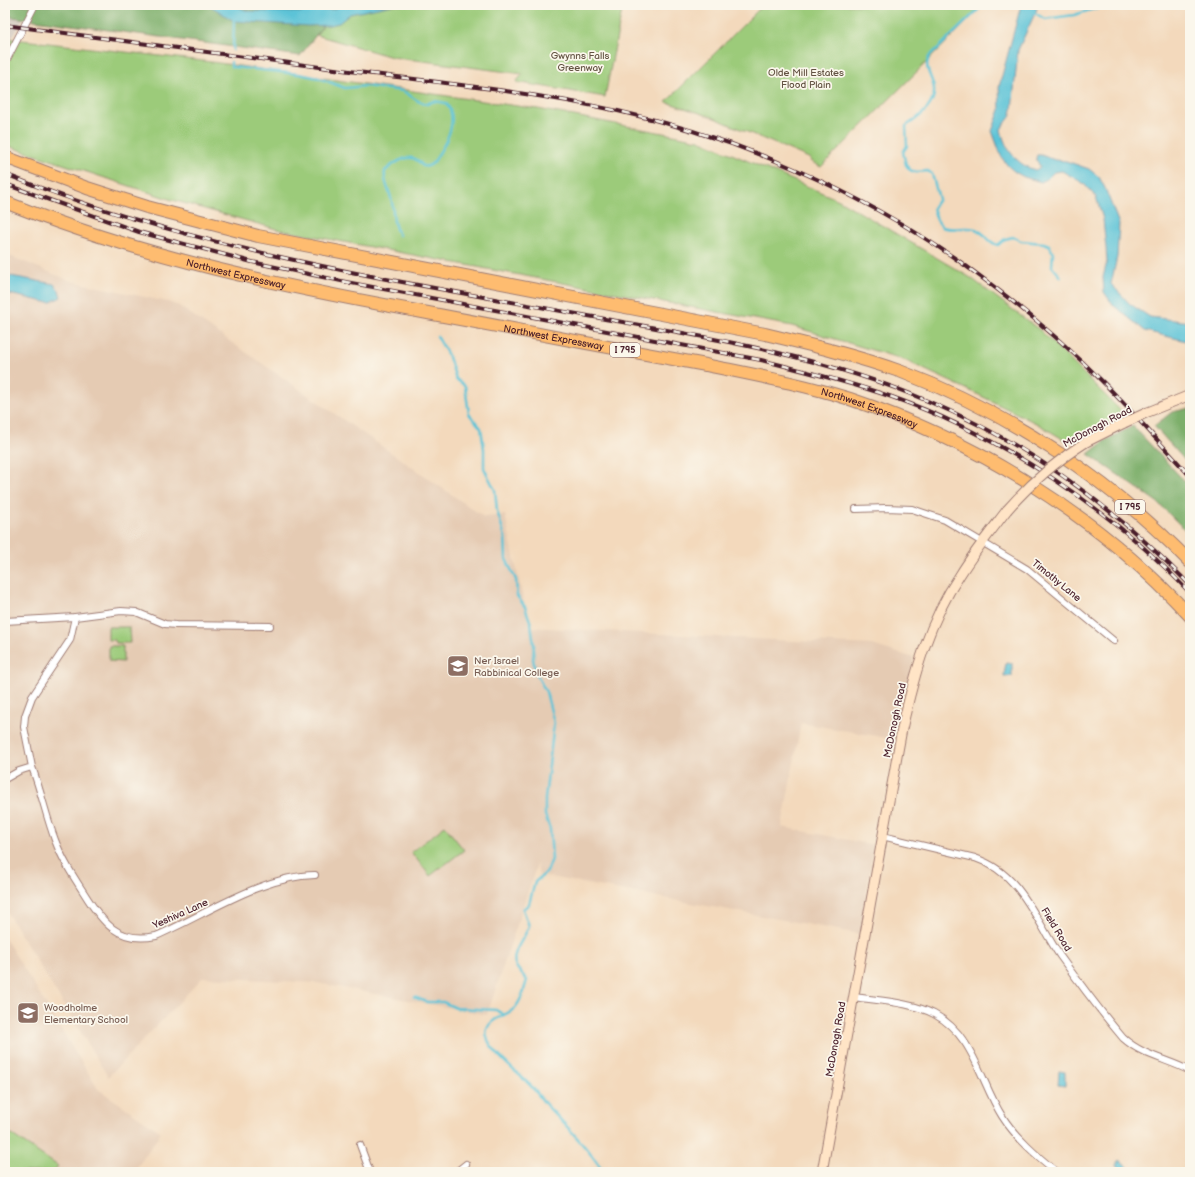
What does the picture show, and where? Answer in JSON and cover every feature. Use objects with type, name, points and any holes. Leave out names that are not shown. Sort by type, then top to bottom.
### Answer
[{"type":"highway","name":"I 795","points":[[5,158],[86,188],[139,205],[258,236],[765,334],[820,347],[896,370],[968,401],[1006,421],[1053,450],[1094,477],[1125,502],[1190,562]]},
{"type":"highway","name":"Northwest Expressway","points":[[5,202],[134,247],[248,278],[714,366],[849,399],[922,426],[986,458],[1029,483],[1069,510],[1121,550],[1166,591],[1190,616]]},
{"type":"main road","name":"McDonogh Road","points":[[822,1172],[902,729],[914,676],[922,652],[948,596],[959,575],[1007,510],[1034,481],[1066,454],[1124,423],[1190,395]]},
{"type":"street","points":[[5,63],[35,5]]},
{"type":"street","name":"Timothy Lane","points":[[856,509],[886,508],[925,512],[945,520],[1027,569],[1114,641]]},
{"type":"street","points":[[5,621],[75,617],[121,611],[136,612],[165,624],[270,626]]},
{"type":"street","name":"Yeshiva Lane","points":[[75,617],[70,640],[32,697],[24,716],[24,727],[32,767],[54,838],[65,862],[102,920],[111,928],[125,935],[140,938],[156,936],[266,885],[302,876],[315,875]]},
{"type":"street","points":[[5,779],[19,771],[32,767]]},
{"type":"street","name":"Field Road","points":[[882,836],[986,861],[1004,873],[1017,886],[1065,962],[1123,1038],[1146,1054],[1190,1071]]},
{"type":"street","points":[[854,997],[920,1008],[944,1020],[961,1036],[970,1048],[993,1101],[1008,1124],[1030,1149],[1058,1172]]},
{"type":"street","points":[[360,1145],[370,1172]]},
{"type":"street","points":[[456,1172],[466,1164]]},
{"type":"shaded area","points":[[5,16],[23,19],[12,38],[5,38]]},
{"type":"shaded area","name":"Ner Israel Rabbinical College","points":[[5,254],[71,281],[168,302],[179,306],[484,517],[505,515],[529,627],[872,645],[914,658],[903,697],[894,739],[801,723],[782,827],[874,845],[860,934],[539,875],[537,864],[487,1015],[317,983],[203,977],[108,1077],[5,909]]},
{"type":"shaded area","name":"Woodholme Elementary School","points":[[5,938],[98,1089],[161,1132],[134,1172],[5,1172]]},
{"type":"green space","points":[[5,5],[339,5],[300,56],[5,16]]},
{"type":"green space","name":"Gwynns Falls Greenway","points":[[339,5],[623,5],[605,97],[516,82],[523,74],[392,57],[316,35]]},
{"type":"green space","name":"Olde Mill Estates Flood Plain","points":[[763,5],[984,5],[821,167],[810,161],[811,159],[712,117],[666,102]]},
{"type":"green space","points":[[5,38],[212,62],[538,109],[699,140],[839,200],[971,278],[1041,331],[1125,415],[1068,442],[1036,423],[902,359],[792,326],[280,230],[169,199],[5,145]]},
{"type":"green space","points":[[1190,408],[1190,466],[1154,426],[1172,412]]},
{"type":"green space","points":[[1133,426],[1190,487],[1190,535],[1157,502],[1088,454],[1106,440]]},
{"type":"green space","points":[[108,627],[129,627],[130,643],[116,643],[115,640],[108,640]]},
{"type":"green space","points":[[109,646],[123,646],[123,662],[109,661]]},
{"type":"green space","points":[[445,826],[464,850],[430,876],[411,852]]},
{"type":"green space","points":[[5,1130],[58,1166],[53,1172],[5,1172]]},
{"type":"water","points":[[209,5],[234,5],[248,11],[300,12],[334,9],[341,5],[392,5],[350,14],[339,23],[308,26],[234,21]]},
{"type":"water","points":[[1021,5],[1035,5],[1037,9],[1018,50],[1012,110],[1010,117],[1001,129],[1008,149],[1017,160],[1029,168],[1036,170],[1040,167],[1036,158],[1037,155],[1041,155],[1055,160],[1066,161],[1089,169],[1099,177],[1105,188],[1119,224],[1117,257],[1111,284],[1130,304],[1150,317],[1190,322],[1190,342],[1145,331],[1113,305],[1104,292],[1103,277],[1107,262],[1103,219],[1096,197],[1083,183],[1062,171],[1054,172],[1047,179],[1041,182],[1024,177],[1008,166],[1002,158],[992,131],[1000,110],[999,87]]},
{"type":"water","points":[[5,275],[54,284],[59,290],[61,297],[51,302],[45,302],[5,293]]},
{"type":"water","points":[[1006,662],[1012,663],[1012,676],[1004,676]]},
{"type":"water","points":[[1059,1071],[1065,1072],[1065,1086],[1058,1085]]},
{"type":"water","points":[[1120,1160],[1129,1168],[1129,1172],[1119,1171],[1117,1164]]},
{"type":"waterway","points":[[983,5],[929,57],[927,67],[933,84],[933,97],[927,109],[906,126],[907,146],[903,152],[906,165],[910,170],[915,172],[928,171],[932,174],[939,199],[933,208],[937,220],[942,227],[950,229],[975,229],[998,245],[1005,239],[1013,237],[1021,241],[1044,243],[1049,245],[1053,253],[1052,266],[1061,277]]},
{"type":"waterway","points":[[1033,12],[1045,19],[1074,15],[1097,8],[1115,5]]},
{"type":"waterway","points":[[233,50],[234,18]]},
{"type":"waterway","points":[[231,62],[231,66],[233,67],[299,74],[319,78],[345,88],[366,86],[403,91],[418,101],[427,104],[434,101],[446,103],[450,109],[452,123],[448,137],[433,163],[428,166],[424,166],[414,159],[405,158],[396,162],[385,171],[386,185],[392,203],[395,226],[399,235]]},
{"type":"waterway","points":[[437,336],[449,357],[456,379],[465,386],[469,414],[481,428],[484,449],[484,468],[495,490],[497,511],[505,537],[506,559],[516,580],[517,596],[525,607],[531,624],[534,645],[533,659],[536,673],[546,692],[554,723],[545,799],[545,815],[550,829],[552,859],[547,872],[535,882],[529,904],[523,909],[529,926],[514,959],[517,968],[527,980],[517,1005],[514,1009],[492,1022],[487,1029],[486,1035],[489,1044],[499,1056],[533,1088],[546,1105],[585,1147],[604,1172]]},
{"type":"waterway","points":[[414,997],[427,1002],[443,1002],[456,1008],[496,1010],[503,1014]]},
{"type":"railway","points":[[5,25],[488,88],[553,98],[663,122],[752,152],[838,189],[880,211],[920,235],[978,275],[1016,304],[1088,367],[1190,476]]},
{"type":"railway","points":[[5,174],[75,200],[146,223],[218,242],[363,274],[759,348],[845,371],[888,385],[967,419],[1002,437],[1036,458],[1101,504],[1132,530],[1190,585]]},
{"type":"railway","points":[[5,184],[139,232],[252,262],[346,282],[761,360],[892,397],[973,432],[1052,478],[1126,533],[1159,562],[1190,593]]},
{"type":"place","name":"Ner Israel Rabbinical College","points":[[458,666]]},
{"type":"place","name":"Woodholme Elementary School","points":[[28,1013]]}]
